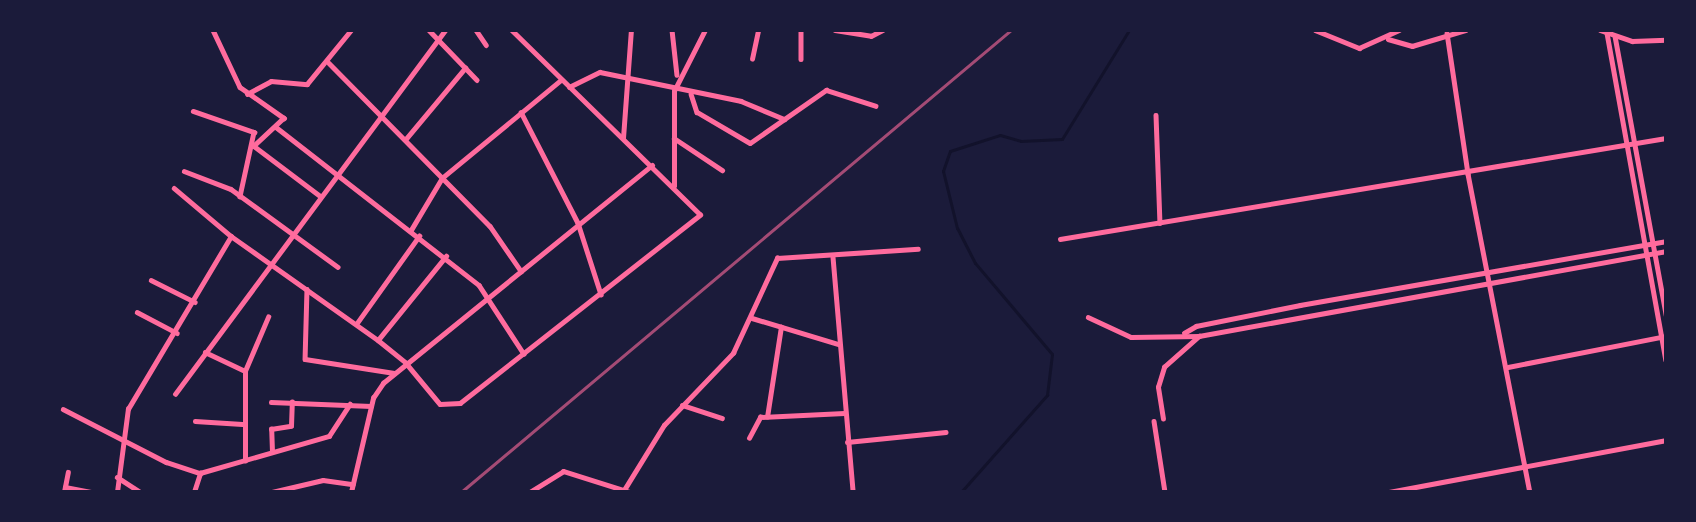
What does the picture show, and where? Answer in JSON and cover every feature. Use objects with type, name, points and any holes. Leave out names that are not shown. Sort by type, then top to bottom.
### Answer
[{"type":"street","points":[[213,30],[231,76],[247,94],[283,115],[276,127],[254,146]]},
{"type":"street","points":[[247,94],[271,81],[307,84],[329,63],[351,30]]},
{"type":"street","points":[[429,30],[477,80]]},
{"type":"street","points":[[175,394],[269,263],[445,30]]},
{"type":"street","points":[[476,30],[486,45]]},
{"type":"street","points":[[174,188],[231,236],[357,323],[406,363],[446,407],[459,403],[699,219],[696,206],[511,30]]},
{"type":"street","points":[[623,138],[630,30]]},
{"type":"street","points":[[672,30],[677,75],[674,91],[674,186]]},
{"type":"street","points":[[677,75],[705,30]]},
{"type":"street","points":[[752,59],[758,30]]},
{"type":"street","points":[[801,30],[801,59]]},
{"type":"street","points":[[838,30],[876,36],[883,30]]},
{"type":"street","points":[[1315,30],[1359,48],[1388,39],[1399,30]]},
{"type":"street","points":[[1388,39],[1418,45],[1447,33],[1466,30]]},
{"type":"street","points":[[1600,30],[1614,36],[1666,40]]},
{"type":"street","points":[[1447,33],[1468,174],[1486,272],[1508,367],[1530,492]]},
{"type":"street","points":[[1607,33],[1646,254],[1664,337],[1666,360]]},
{"type":"street","points":[[1614,36],[1666,315]]},
{"type":"street","points":[[329,63],[490,226],[521,271]]},
{"type":"street","points":[[405,140],[465,68]]},
{"type":"street","points":[[569,87],[600,72],[674,91],[741,101],[784,119]]},
{"type":"street","points":[[411,230],[442,178],[561,80]]},
{"type":"street","points":[[691,94],[697,112],[746,142],[758,141],[784,119],[826,90],[876,106]]},
{"type":"street","points":[[193,111],[252,129],[254,146],[240,196]]},
{"type":"street","points":[[521,112],[578,223],[601,294]]},
{"type":"street","points":[[1156,115],[1160,223]]},
{"type":"street","points":[[276,127],[335,177],[447,256],[489,298],[524,354]]},
{"type":"street","points":[[674,138],[722,170]]},
{"type":"street","points":[[1060,239],[1468,174],[1666,138]]},
{"type":"street","points":[[254,146],[320,196]]},
{"type":"street","points":[[351,492],[376,390],[406,363],[652,165]]},
{"type":"street","points":[[184,171],[240,196],[338,267]]},
{"type":"street","points":[[117,492],[121,434],[136,393],[177,333],[231,236]]},
{"type":"street","points":[[357,323],[419,236]]},
{"type":"street","points":[[1184,333],[1196,326],[1666,241]]},
{"type":"street","points":[[624,490],[650,444],[682,405],[724,366],[752,318],[777,258],[833,257],[918,249]]},
{"type":"street","points":[[1088,317],[1131,337],[1184,333],[1199,336],[1666,252]]},
{"type":"street","points":[[378,340],[447,256]]},
{"type":"street","points":[[833,257],[838,344],[853,492]]},
{"type":"street","points":[[151,280],[195,302]]},
{"type":"street","points":[[307,289],[305,359],[394,373]]},
{"type":"street","points":[[137,312],[177,333]]},
{"type":"street","points":[[245,461],[242,424],[245,371],[268,317]]},
{"type":"street","points":[[752,318],[838,344]]},
{"type":"street","points":[[767,417],[781,327]]},
{"type":"street","points":[[1162,419],[1158,387],[1164,367],[1199,336]]},
{"type":"street","points":[[1508,367],[1664,337]]},
{"type":"street","points":[[205,352],[245,371]]},
{"type":"street","points":[[271,402],[371,406]]},
{"type":"street","points":[[272,452],[271,429],[291,426],[292,402]]},
{"type":"street","points":[[63,409],[121,434],[166,462],[200,472],[329,436],[351,404]]},
{"type":"street","points":[[682,405],[722,418]]},
{"type":"street","points":[[749,438],[756,419],[844,413]]},
{"type":"street","points":[[195,421],[242,424]]},
{"type":"street","points":[[1154,421],[1165,492]]},
{"type":"street","points":[[847,442],[945,432]]},
{"type":"street","points":[[1389,492],[1666,440]]},
{"type":"street","points":[[530,492],[563,471],[630,492]]},
{"type":"street","points":[[68,472],[65,490],[91,492]]},
{"type":"street","points":[[194,492],[200,472]]},
{"type":"street","points":[[117,477],[140,492]]},
{"type":"street","points":[[272,492],[312,481],[353,484]]},
{"type":"waterway","points":[[961,492],[1047,395],[1052,354],[975,263],[957,228],[943,171],[950,151],[1000,135],[1021,141],[1062,139],[1129,30]]},
{"type":"railway","points":[[461,492],[1011,30]]}]
